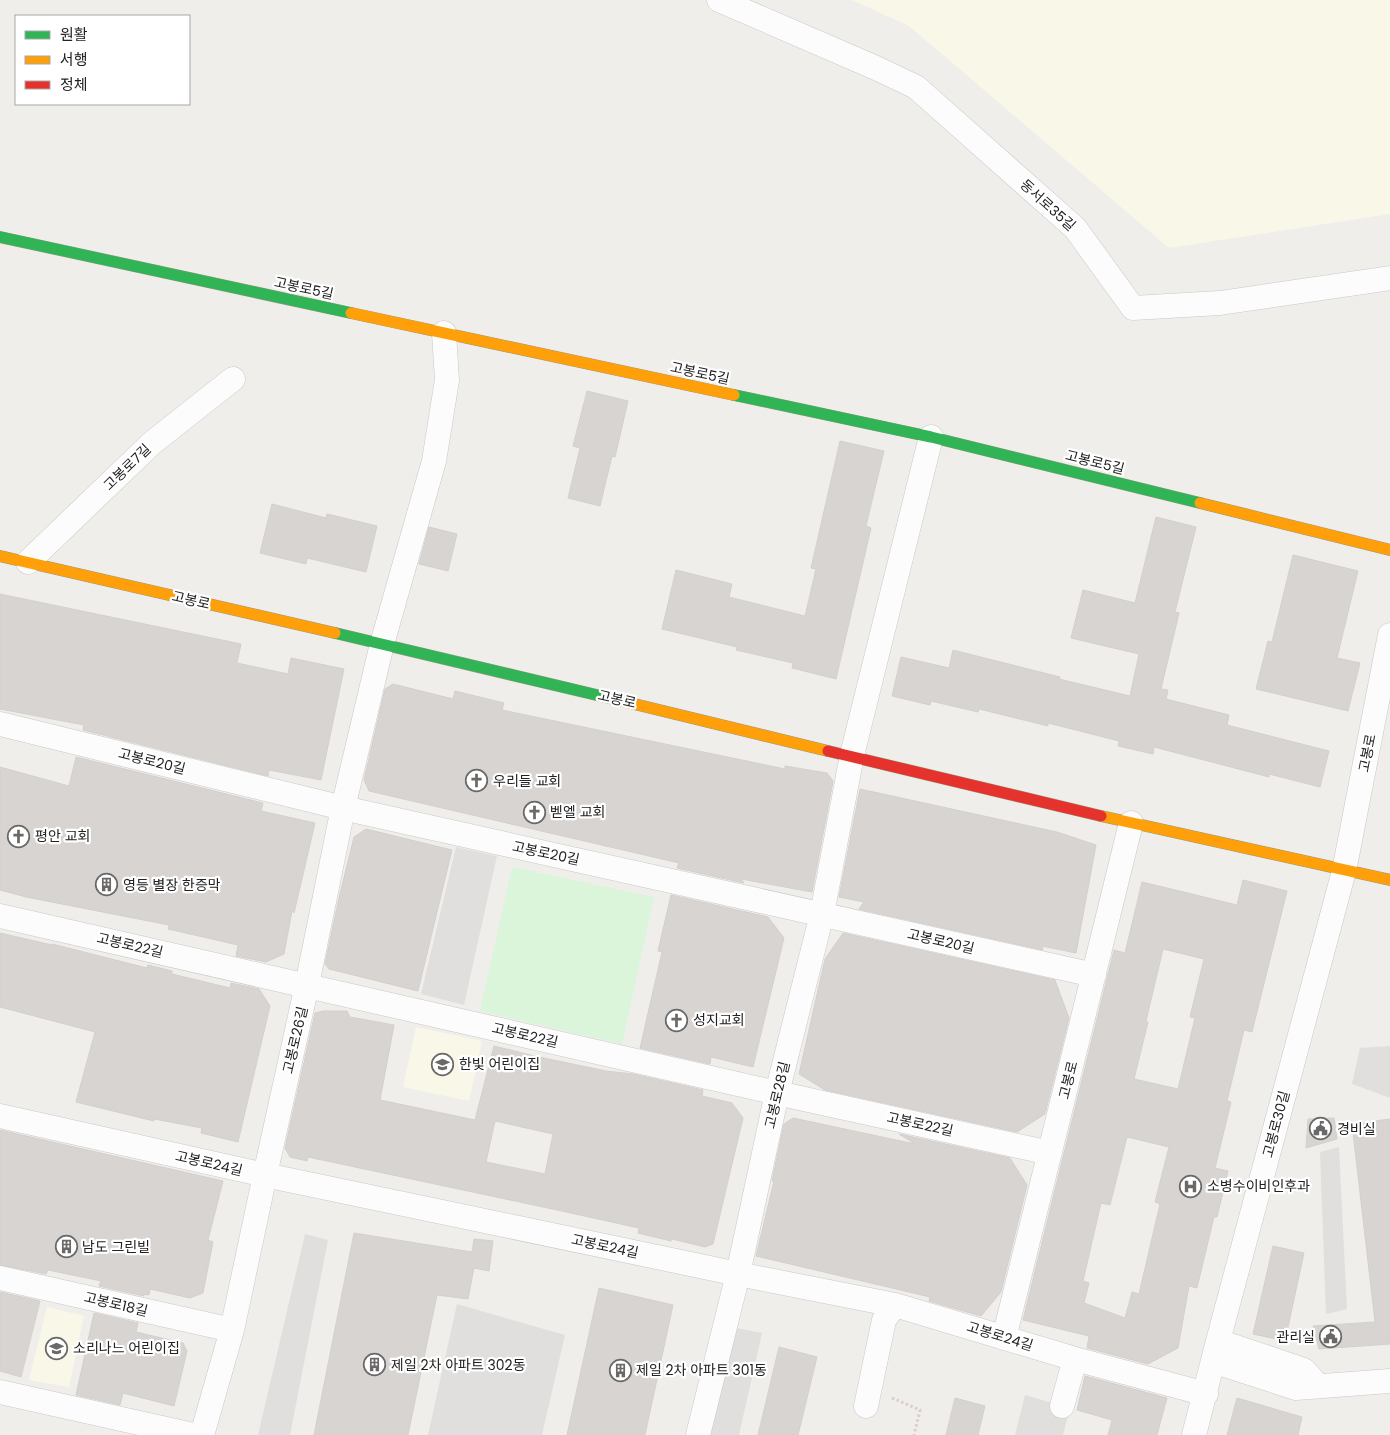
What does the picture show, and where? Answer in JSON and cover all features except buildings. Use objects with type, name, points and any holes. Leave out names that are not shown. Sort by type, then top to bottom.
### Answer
[{"type":"street","name":"동서로35길","points":[[719,0],[916,87],[1075,228],[1133,308],[1220,303],[1390,278]]},
{"type":"street","name":"고봉로5길","points":[[0,237],[444,334],[931,437],[1390,550]]},
{"type":"street","points":[[382,644],[434,461],[447,380],[444,334]]},
{"type":"street","name":"고봉로7길","points":[[28,562],[152,443],[233,379]]},
{"type":"street","points":[[852,755],[931,437]]},
{"type":"street","name":"고봉로","points":[[0,556],[382,644],[1131,823],[1390,880]]},
{"type":"street","name":"고봉로","points":[[1344,871],[1390,635]]},
{"type":"street","name":"고봉로26길","points":[[202,1435],[232,1330],[307,985],[343,808],[382,644]]},
{"type":"street","name":"고봉로20길","points":[[0,724],[343,808],[1094,975]]},
{"type":"street","name":"고봉로28길","points":[[698,1435],[738,1274],[777,1093],[822,914],[852,755]]},
{"type":"street","name":"고봉로","points":[[1004,1338],[1131,823]]},
{"type":"street","name":"고봉로30길","points":[[1194,1435],[1344,871]]},
{"type":"street","name":"고봉로22길","points":[[0,916],[777,1093],[1050,1153]]},
{"type":"street","name":"고봉로24길","points":[[0,1116],[265,1175],[895,1305],[1075,1359],[1206,1394]]},
{"type":"street","name":"고봉로18길","points":[[0,1278],[232,1330]]},
{"type":"street","points":[[868,1398],[884,1320],[895,1305]]},
{"type":"street","points":[[1216,1351],[1304,1370],[1318,1386],[1390,1381]]},
{"type":"street","points":[[1062,1406],[1075,1359]]},
{"type":"street","points":[[0,1392],[193,1435]]},
{"type":"path","points":[[868,1398],[920,1410],[914,1435]]},
{"type":"shaded area","points":[[852,0],[1390,0],[1390,214],[1169,248],[909,26]]},
{"type":"shaded area","points":[[456,847],[497,856],[464,1005],[421,994]]},
{"type":"shaded area","name":"한빛 어린이집","points":[[416,1027],[482,1041],[469,1101],[403,1087]]},
{"type":"shaded area","points":[[1390,1046],[1390,1098],[1352,1084],[1360,1048]]},
{"type":"shaded area","points":[[1339,1147],[1347,1309],[1326,1314],[1320,1152]]},
{"type":"shaded area","points":[[305,1234],[328,1240],[290,1435],[258,1435]]},
{"type":"shaded area","points":[[457,1304],[565,1335],[542,1435],[428,1435]]},
{"type":"shaded area","name":"소리나느 어린이집","points":[[47,1307],[84,1316],[69,1387],[29,1380]]},
{"type":"shaded area","points":[[721,1325],[762,1333],[739,1435],[698,1435]]},
{"type":"shaded area","points":[[1025,1395],[1070,1408],[1063,1435],[1015,1435]]},
{"type":"green space","points":[[512,867],[654,897],[622,1044],[480,1011]]},
{"type":"traffic: fast","points":[[0,237],[351,313]]},
{"type":"traffic: fast","points":[[734,395],[931,437],[1200,503]]},
{"type":"traffic: fast","points":[[335,633],[622,701]]},
{"type":"traffic: slow","points":[[351,313],[734,395]]},
{"type":"traffic: slow","points":[[1200,503],[1390,550]]},
{"type":"traffic: slow","points":[[0,556],[335,633]]},
{"type":"traffic: slow","points":[[622,701],[828,751]]},
{"type":"traffic: slow","points":[[1101,816],[1390,880]]},
{"type":"traffic: jam","points":[[828,751],[1101,816]]},
{"type":"place","name":"우리들 교회","points":[[477,781]]},
{"type":"place","name":"벧엘 교회","points":[[534,812]]},
{"type":"place","name":"평안 교회","points":[[19,836]]},
{"type":"place","name":"영등 별장 한증막","points":[[107,885]]},
{"type":"place","name":"성지교회","points":[[677,1020]]},
{"type":"place","name":"한빛 어린이집","points":[[443,1064]]},
{"type":"place","name":"경비실","points":[[1321,1129]]},
{"type":"place","name":"소병수이비인후과","points":[[1191,1186]]},
{"type":"place","name":"남도 그린빌","points":[[66,1247]]},
{"type":"place","name":"관리실","points":[[1331,1337]]},
{"type":"place","name":"소리나느 어린이집","points":[[57,1348]]},
{"type":"place","name":"제일 2차 아파트 302동","points":[[375,1365]]},
{"type":"place","name":"제일 2차 아파트 301동","points":[[620,1370]]}]
